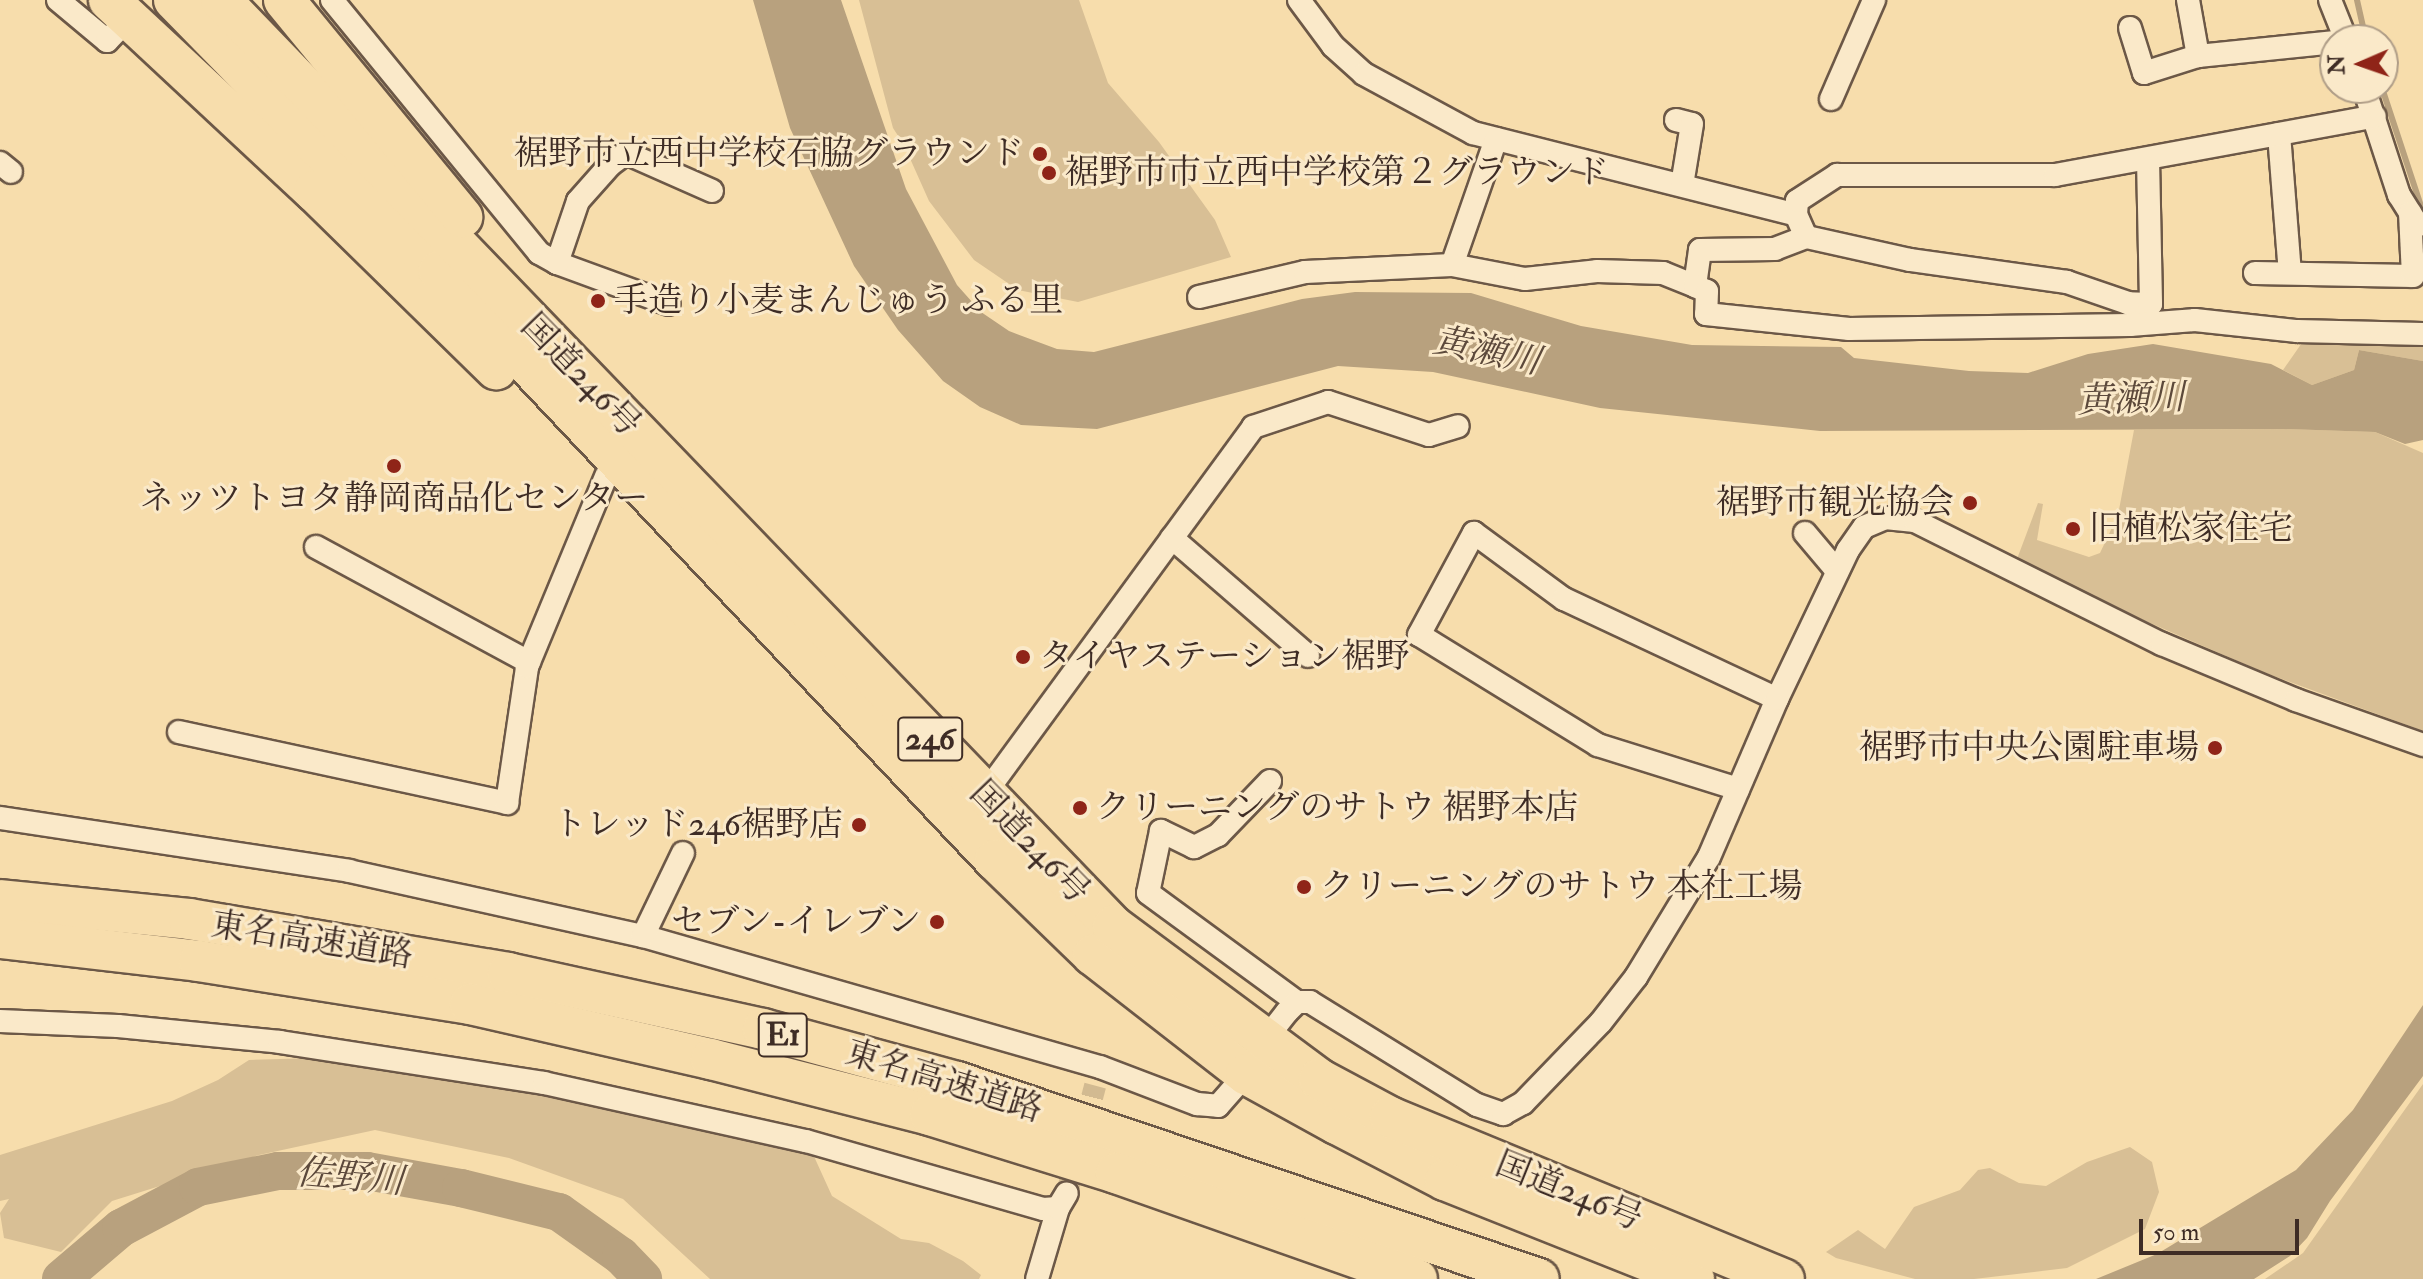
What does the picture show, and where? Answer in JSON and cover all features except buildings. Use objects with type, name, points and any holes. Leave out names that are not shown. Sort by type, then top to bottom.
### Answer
[{"type":"highway","name":"国道246号","points":[[174,0],[439,271],[995,860],[1093,955],[1246,1074],[1445,1180],[1694,1279]]},
{"type":"highway","name":"国道246号","points":[[221,0],[1113,926],[1319,1079],[1390,1117],[1784,1279]]},
{"type":"highway","points":[[284,0],[563,341],[590,384]]},
{"type":"highway","points":[[119,9],[314,191],[658,527],[770,620]]},
{"type":"highway","name":"東名高速道路","points":[[0,900],[189,919],[492,970],[763,1029],[957,1082],[1539,1279]]},
{"type":"highway","name":"東名高速道路","points":[[0,938],[199,961],[470,1004],[711,1059],[945,1119],[1116,1173],[1417,1279]]},
{"type":"street","points":[[58,0],[107,41],[119,9]]},
{"type":"street","points":[[332,0],[539,253],[557,263],[669,304]]},
{"type":"street","points":[[1299,0],[1333,46],[1364,74],[1473,133],[1796,215]]},
{"type":"street","points":[[1831,99],[1874,0]]},
{"type":"street","points":[[2188,0],[2198,56]]},
{"type":"street","points":[[2330,0],[2340,24]]},
{"type":"street","points":[[2130,28],[2144,73],[2198,56],[2319,44]]},
{"type":"street","points":[[2370,104],[2399,195],[2423,233]]},
{"type":"street","points":[[1806,237],[1796,215],[1797,201],[1837,175],[2055,175],[2375,116]]},
{"type":"street","points":[[1676,120],[1692,124],[1682,185]]},
{"type":"street","points":[[2279,134],[2290,273]]},
{"type":"street","points":[[1452,265],[1496,139]]},
{"type":"street","points":[[557,263],[578,201],[610,165],[626,153],[712,191]]},
{"type":"street","points":[[2148,159],[2151,304]]},
{"type":"street","points":[[2255,273],[2413,276],[2410,213]]},
{"type":"street","points":[[1695,286],[1700,250],[1775,249],[1806,237],[1910,260],[2067,282],[2128,303],[2151,304],[2175,321]]},
{"type":"street","points":[[1199,297],[1305,272],[1452,265],[1525,279],[1597,271],[1663,273],[1707,291],[1706,314],[1849,329],[2195,320],[2297,331],[2423,334]]},
{"type":"street","points":[[984,795],[1253,427],[1328,402],[1429,435],[1458,426]]},
{"type":"street","points":[[179,732],[507,803],[529,662],[606,476]]},
{"type":"street","points":[[1270,781],[1218,835],[1194,847],[1161,831],[1148,893],[1297,1002],[1310,1002],[1477,1105],[1503,1114],[1523,1103],[1592,1033],[1636,977],[1709,857],[1777,699],[1837,571],[1864,527],[1885,518],[1915,521],[2162,644],[2296,700],[2423,745]]},
{"type":"street","points":[[1738,789],[1598,745],[1419,635],[1474,533],[1564,599],[1777,699]]},
{"type":"street","points":[[1805,533],[1837,571]]},
{"type":"street","points":[[1172,538],[1308,656]]},
{"type":"street","points":[[316,547],[529,662]]},
{"type":"street","points":[[0,818],[349,871],[643,936],[1098,1077],[1197,1104],[1218,1106],[1246,1074],[1265,1040],[1297,1002]]},
{"type":"street","points":[[643,936],[683,853]]},
{"type":"street","points":[[0,1021],[118,1026],[280,1042],[544,1083],[806,1141],[1043,1209],[1062,1201],[1037,1279]]},
{"type":"shaded area","name":"裾野市市立西中学校第２グラウンド","points":[[859,0],[1079,0],[1108,83],[1159,142],[1215,220],[1231,257],[1078,302],[1018,290],[974,260],[929,201],[893,128]]},
{"type":"shaded area","points":[[2306,337],[2423,341],[2423,361],[2359,350],[2354,370],[2312,385],[2283,370]]},
{"type":"shaded area","points":[[2134,430],[2375,432],[2423,453],[2423,731],[2263,672],[2088,596],[2017,559],[2038,503],[2043,504],[2037,540],[2089,557],[2100,553],[2118,515]]},
{"type":"shaded area","points":[[351,1057],[626,1107],[812,1152],[832,1196],[901,1239],[929,1243],[963,1261],[981,1275],[979,1279],[710,1279],[623,1199],[509,1158],[375,1130],[259,1155],[112,1201],[61,1252],[4,1238],[0,1213],[9,1199],[0,1201],[0,1155],[172,1101],[218,1080],[249,1060]]},
{"type":"shaded area","points":[[2423,1084],[2423,1279],[2265,1279],[2303,1253]]},
{"type":"shaded area","points":[[2130,1147],[2152,1162],[2159,1192],[2145,1229],[2067,1268],[1974,1279],[1915,1279],[1836,1258],[1826,1252],[1858,1230],[1885,1249],[1914,1207],[1960,1190],[1978,1170],[1990,1168],[2019,1183],[2046,1186],[2087,1162]]},
{"type":"water","name":"黄瀬川","points":[[753,0],[841,0],[906,189],[957,285],[981,312],[1009,331],[1057,349],[1094,352],[1302,299],[1355,292],[1471,293],[1581,326],[1692,345],[1841,347],[1854,358],[1969,371],[2028,373],[2088,354],[2153,344],[2271,364],[2312,385],[2354,370],[2359,350],[2423,361],[2423,440],[2405,444],[2375,432],[2283,429],[1820,431],[1600,408],[1433,372],[1338,366],[1097,429],[1021,425],[980,407],[943,381],[898,330],[854,266],[790,128]]},
{"type":"water","points":[[2423,1005],[2423,1076],[2330,1201],[2307,1238],[2290,1256],[2254,1279],[2096,1279],[2157,1254],[2296,1170],[2353,1110]]},
{"type":"waterway","points":[[2357,0],[2362,24]]},
{"type":"waterway","points":[[2387,104],[2423,212]]},
{"type":"waterway","name":"佐野川","points":[[61,1279],[121,1228],[198,1187],[278,1171],[367,1171],[461,1188],[559,1212],[621,1256],[643,1279]]},
{"type":"tunnel","points":[[1067,1193],[1095,1086]]},
{"type":"place","name":"裾野市立西中学校石脇グラウンド","points":[[1040,154]]},
{"type":"place","name":"裾野市市立西中学校第２グラウンド","points":[[1049,173]]},
{"type":"place","name":"手造り小麦まんじゅう ふる里","points":[[598,301]]},
{"type":"place","name":"ネッツトヨタ静岡商品化センター","points":[[394,466]]},
{"type":"place","name":"裾野市観光協会","points":[[1970,503]]},
{"type":"place","name":"旧植松家住宅","points":[[2073,529]]},
{"type":"place","name":"タイヤステーション裾野","points":[[1023,657]]},
{"type":"place","name":"裾野市中央公園駐車場","points":[[2215,748]]},
{"type":"place","name":"クリーニングのサトウ 裾野本店","points":[[1080,808]]},
{"type":"place","name":"トレッド246裾野店","points":[[859,825]]},
{"type":"place","name":"クリーニングのサトウ 本社工場","points":[[1304,887]]},
{"type":"place","name":"セブン-イレブン","points":[[937,922]]}]
